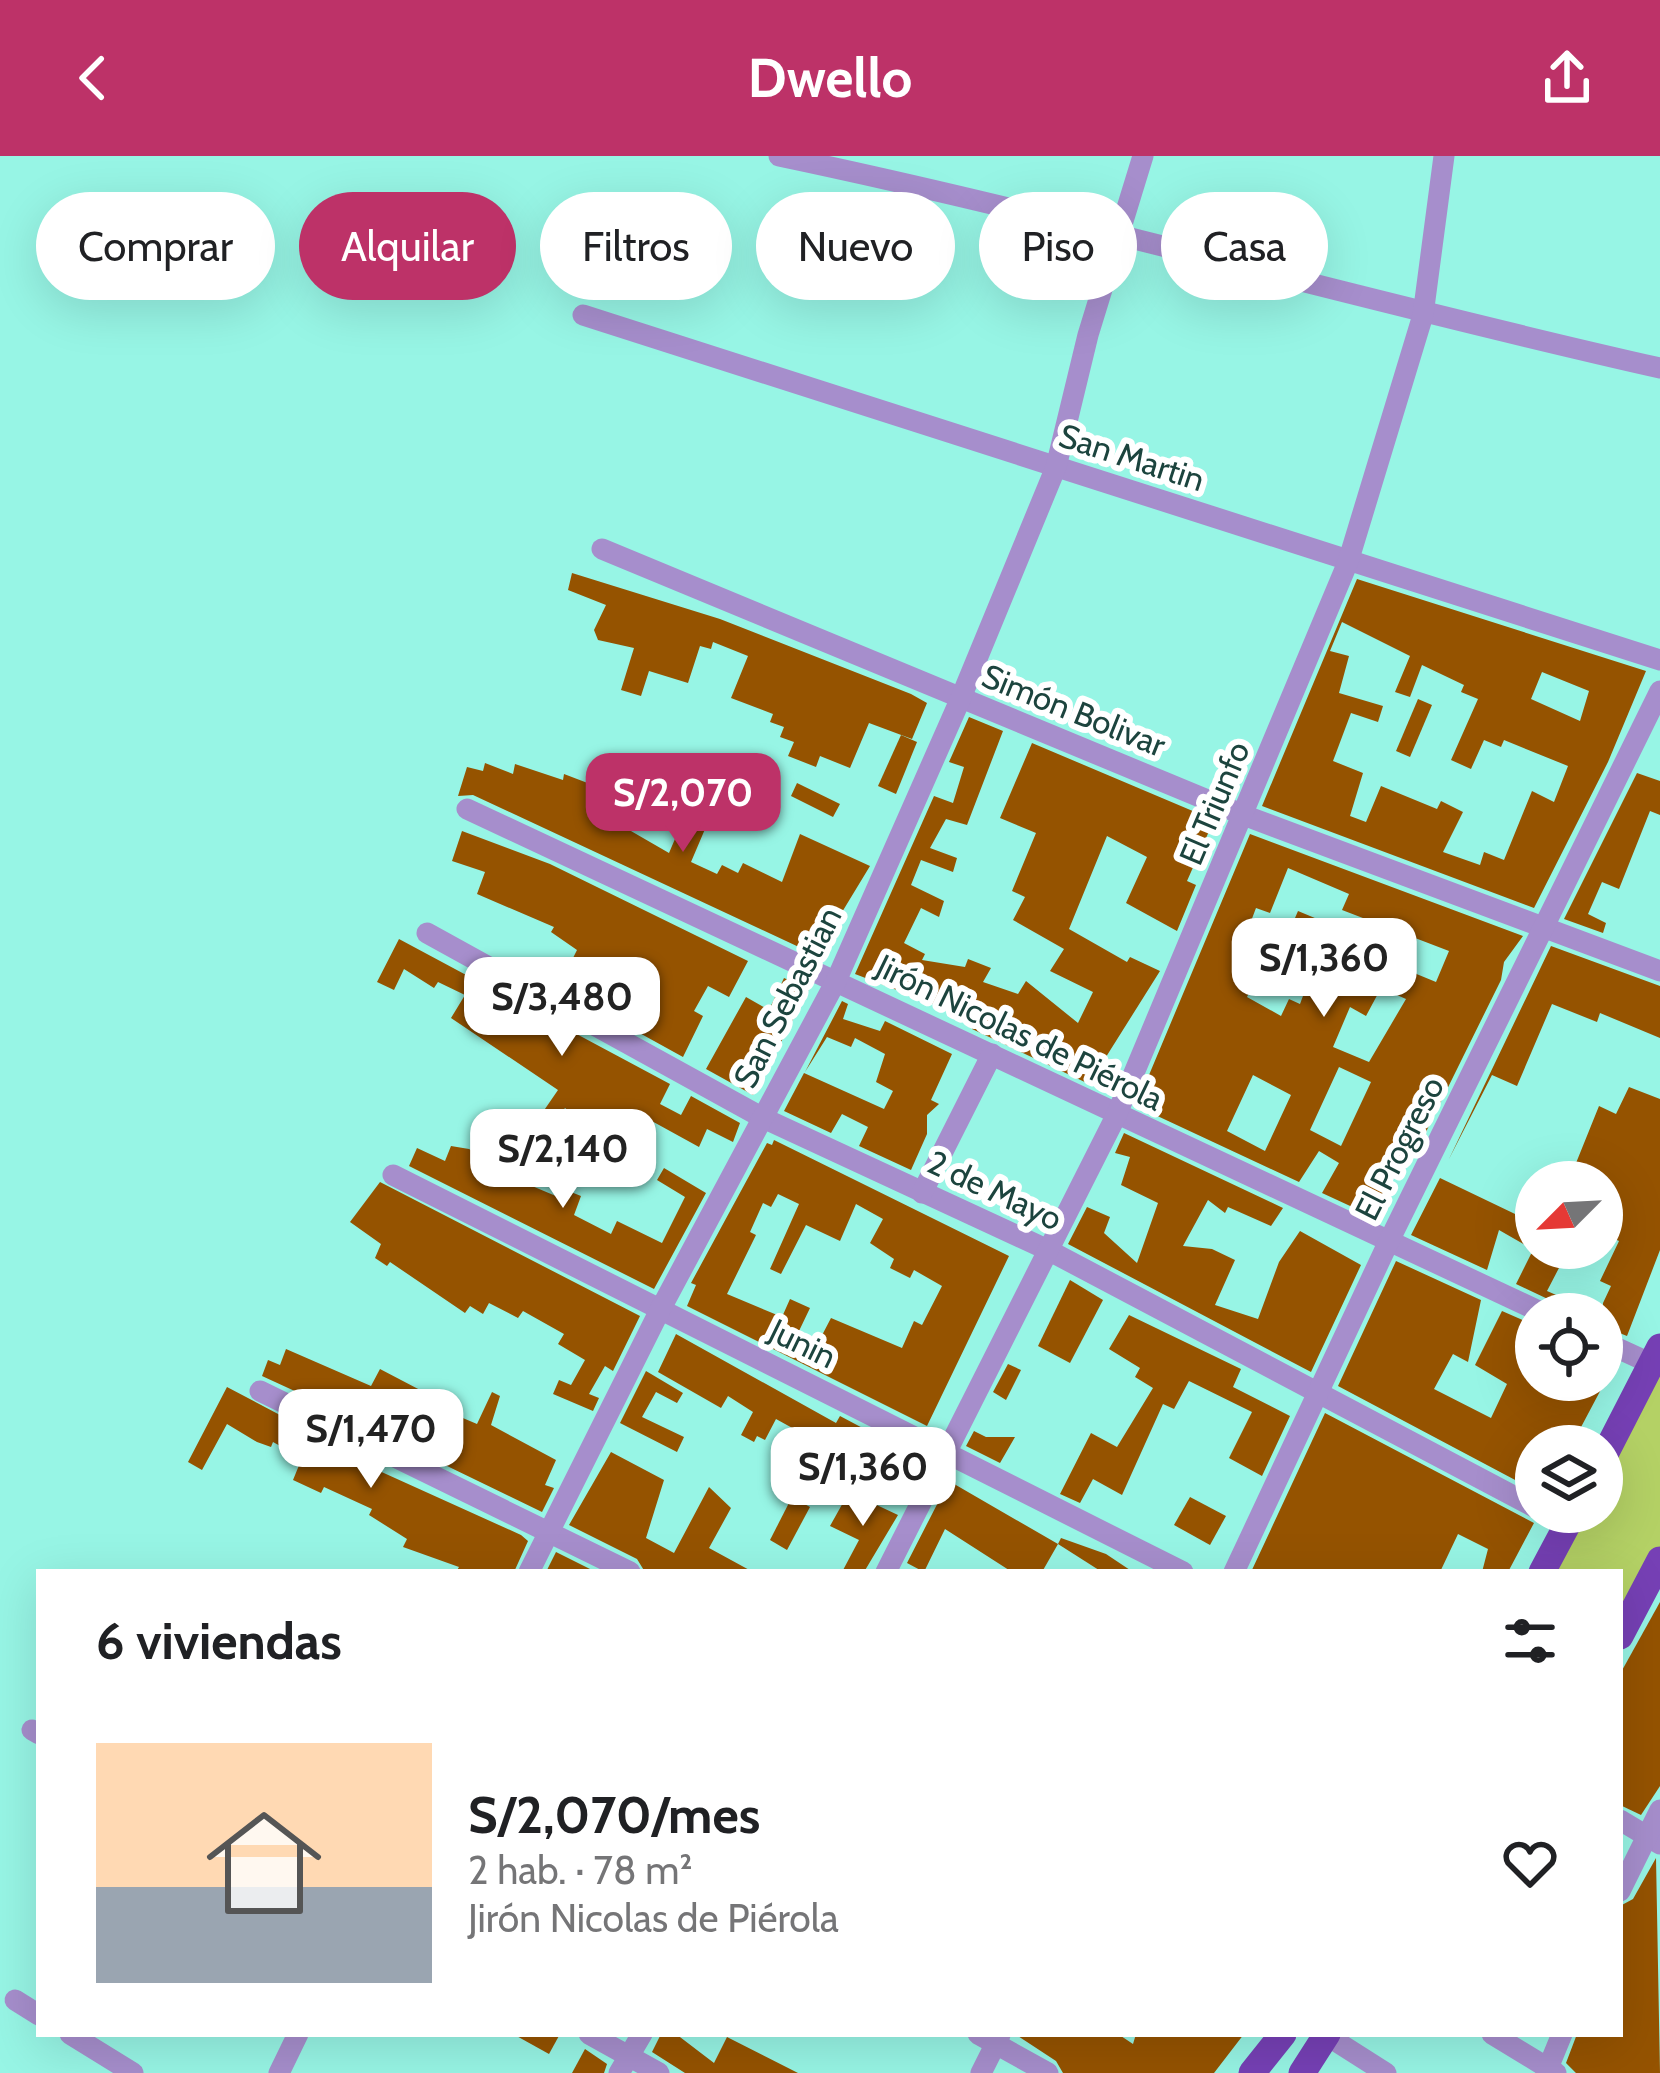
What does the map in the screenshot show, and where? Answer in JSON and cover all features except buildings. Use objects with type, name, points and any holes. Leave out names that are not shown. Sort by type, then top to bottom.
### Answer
[{"type":"main road","points":[[1620,1425],[1656,1356]]},
{"type":"main road","points":[[1543,1569],[1551,1533]]},
{"type":"main road","points":[[1623,1630],[1660,1560]]},
{"type":"main road","points":[[1252,2073],[1281,2037]]},
{"type":"main road","points":[[1302,2073],[1326,2037]]},
{"type":"street","points":[[779,156],[868,165],[979,195]]},
{"type":"street","name":"San Sebastian","points":[[1131,192],[1143,156]]},
{"type":"street","name":"El Triunfo","points":[[888,1569],[1116,1116],[1246,816],[1348,562],[1424,315],[1444,156]]},
{"type":"street","points":[[1137,237],[1424,315],[1660,368]]},
{"type":"street","name":"San Sebastian","points":[[531,1569],[660,1310],[836,981],[961,700],[1056,467],[1099,300]]},
{"type":"street","name":"San Martin","points":[[584,316],[1660,660]]},
{"type":"street","name":"Simón Bolivar","points":[[602,549],[1246,816],[1660,971]]},
{"type":"street","name":"El Progreso","points":[[1235,1569],[1389,1240],[1660,692]]},
{"type":"street","name":"Jirón Nicolas de Piérola","points":[[467,809],[1515,1300]]},
{"type":"street","name":"2 de Mayo","points":[[427,933],[764,1118],[1048,1250],[1515,1493]]},
{"type":"street","points":[[922,1193],[992,1054]]},
{"type":"street","name":"Junin","points":[[393,1175],[1177,1569]]},
{"type":"street","points":[[1623,1347],[1656,1356]]},
{"type":"street","points":[[260,1390],[624,1569]]},
{"type":"street","points":[[1623,1886],[1653,1840],[1660,1810]]},
{"type":"street","points":[[1623,1822],[1653,1840]]},
{"type":"street","points":[[15,2000],[36,2013]]},
{"type":"street","points":[[75,2037],[134,2073]]},
{"type":"street","points":[[279,2073],[297,2037]]},
{"type":"street","points":[[593,2037],[624,2064],[659,2073]]},
{"type":"street","points":[[624,2064],[640,2037]]},
{"type":"street","points":[[980,2073],[991,2037],[1048,2073]]},
{"type":"street","points":[[1330,2037],[1386,2073]]},
{"type":"street","points":[[1497,2037],[1550,2071],[1561,2037]]},
{"type":"green space","points":[[1660,1347],[1660,1560],[1623,1630],[1623,1569],[1544,1569],[1563,1533],[1623,1533],[1620,1425]]}]
